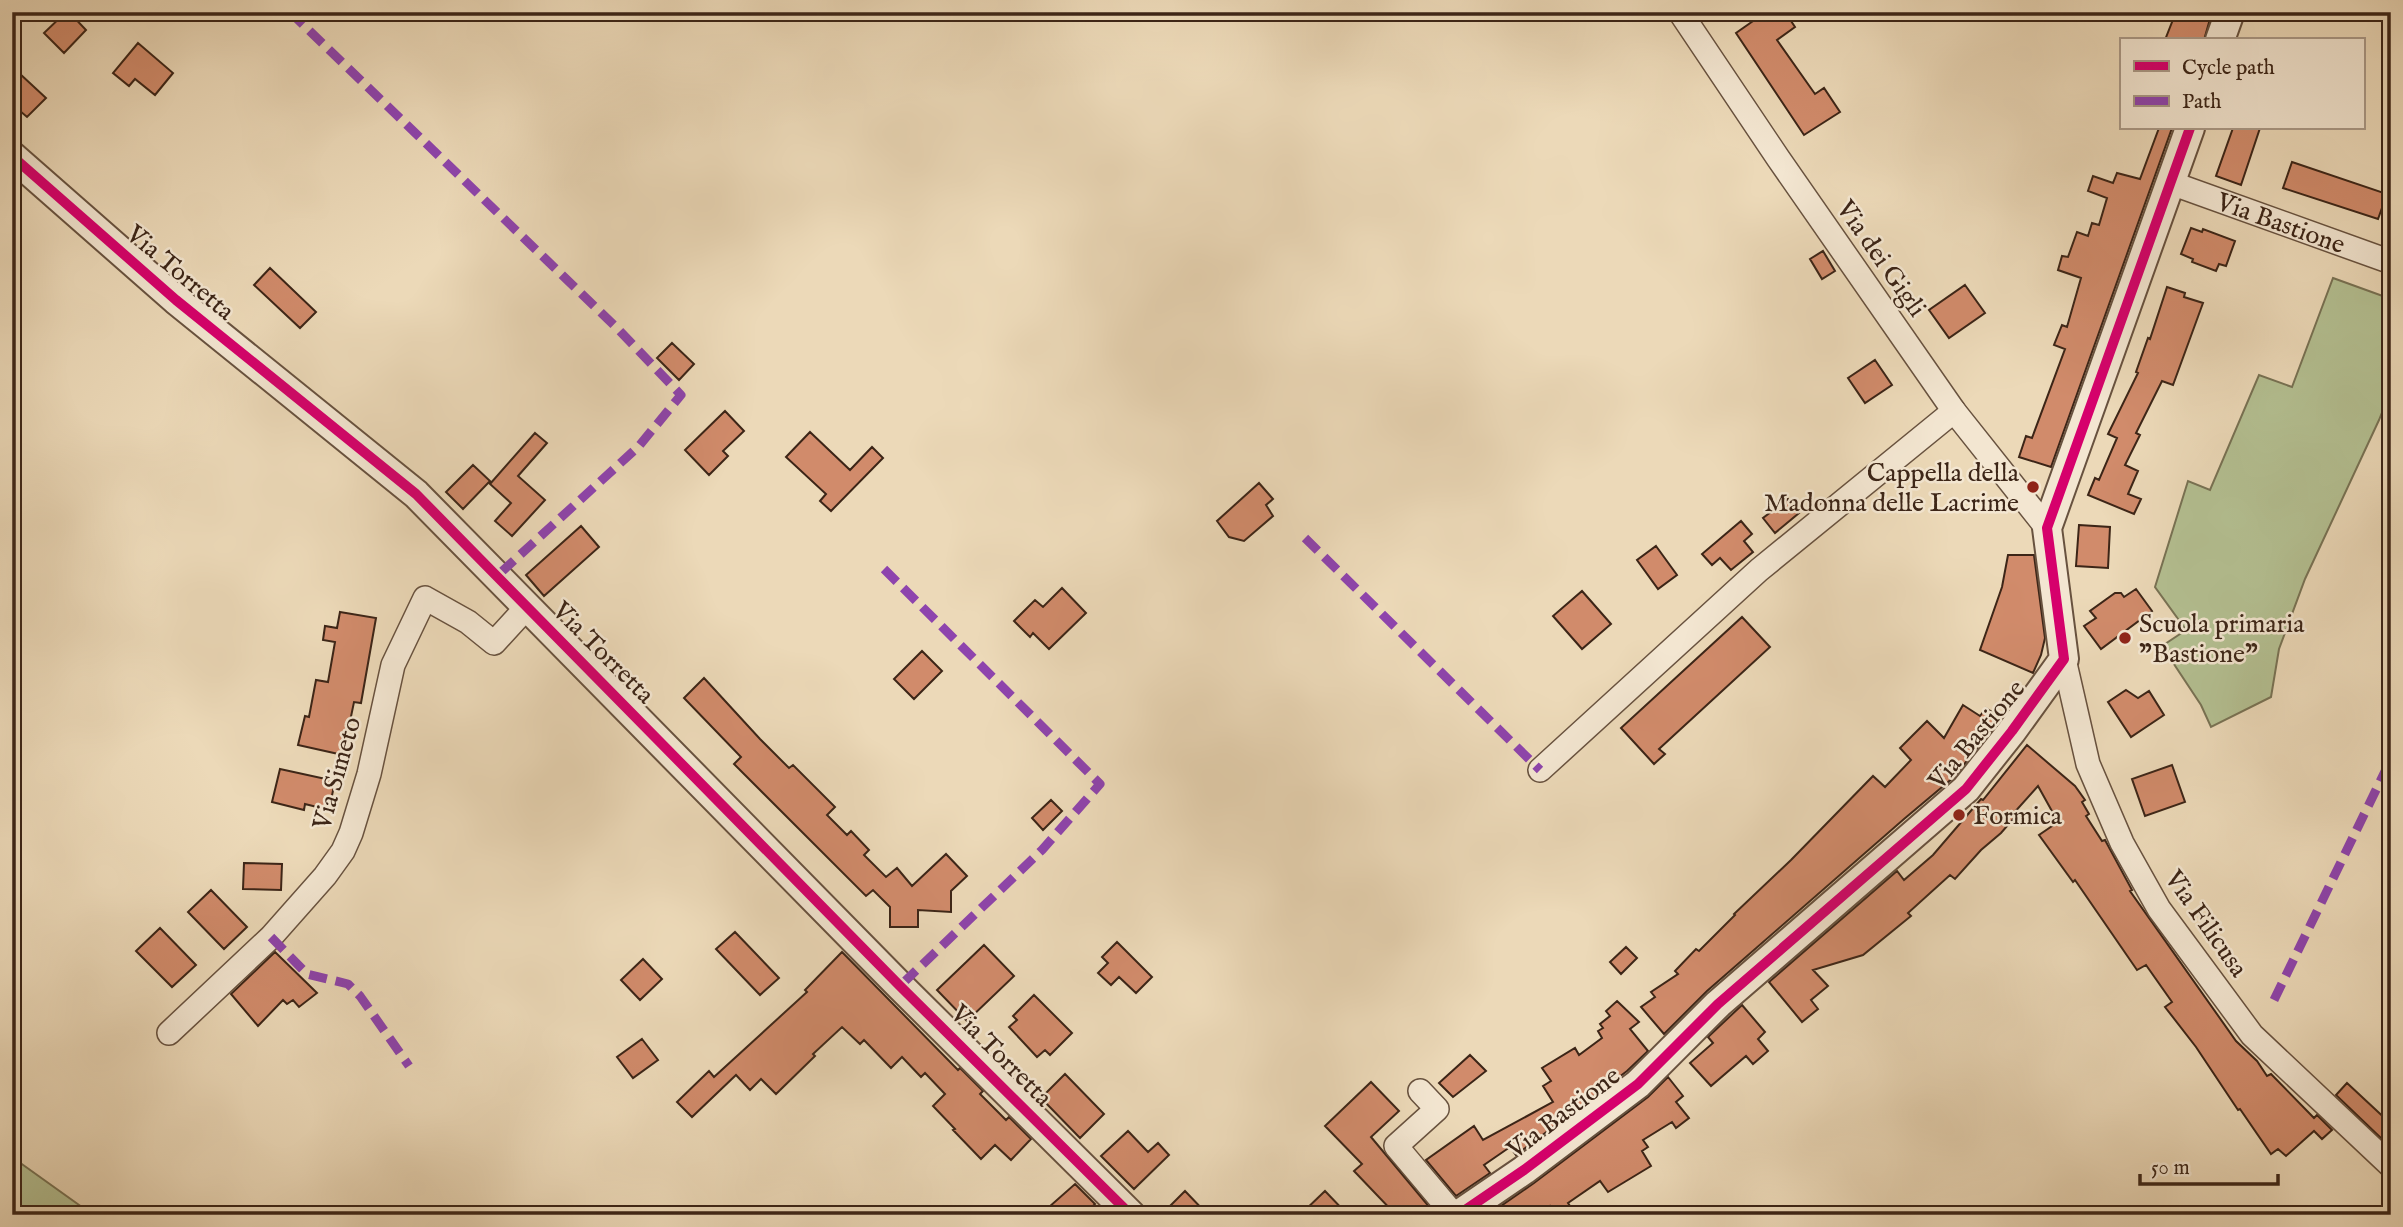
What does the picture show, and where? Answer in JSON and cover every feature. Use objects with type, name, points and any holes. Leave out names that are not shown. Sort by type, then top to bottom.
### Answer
[{"type":"street","name":"Via dei Gigli","points":[[1680,12],[1954,411],[2047,528]]},
{"type":"street","points":[[2221,38],[2230,12]]},
{"type":"street","points":[[2064,659],[2047,528],[2189,130]]},
{"type":"street","name":"Via Torretta","points":[[12,156],[176,300],[416,494],[900,986],[1130,1215]]},
{"type":"street","name":"Via Bastione","points":[[2171,183],[2391,262]]},
{"type":"street","points":[[1540,770],[1759,570],[1954,411]]},
{"type":"street","name":"Via Simeto","points":[[169,1033],[271,937],[325,876],[343,851],[369,774],[393,665],[425,598],[468,622],[494,643],[527,607]]},
{"type":"street","name":"Via Bastione","points":[[1456,1215],[1524,1170],[1639,1084],[1718,1004],[1966,789],[2064,659]]},
{"type":"street","name":"Via Filicusa","points":[[2064,659],[2088,764],[2122,843],[2159,909],[2252,1035],[2391,1166]]},
{"type":"street","points":[[1420,1091],[1437,1109],[1396,1146],[1456,1215]]},
{"type":"green space","points":[[2333,278],[2391,299],[2391,390],[2305,579],[2279,649],[2271,697],[2211,727],[2201,705],[2162,646],[2186,630],[2155,587],[2188,481],[2210,490],[2259,375],[2292,387]]},
{"type":"green space","points":[[12,1157],[93,1215],[12,1215]]},
{"type":"building","points":[[66,12],[86,30],[64,53],[44,33]]},
{"type":"building","points":[[1766,12],[1785,12],[1795,27],[1777,40],[1815,94],[1824,88],[1840,112],[1804,135],[1736,33]]},
{"type":"building","points":[[2176,12],[2212,12],[2205,38],[2166,38]]},
{"type":"building","points":[[138,43],[173,73],[155,95],[135,79],[129,86],[113,73]]},
{"type":"building","points":[[19,73],[46,98],[27,117],[12,104],[12,81]]},
{"type":"building","points":[[2158,130],[2171,130],[2051,467],[2019,457],[2026,436],[2032,438],[2065,349],[2054,345],[2062,325],[2067,327],[2081,278],[2058,270],[2062,256],[2068,257],[2077,232],[2088,236],[2092,223],[2099,225],[2107,198],[2088,191],[2093,176],[2113,183],[2117,173],[2140,179]]},
{"type":"building","points":[[2232,130],[2259,130],[2241,185],[2216,176]]},
{"type":"building","points":[[2292,162],[2387,194],[2378,219],[2283,188]]},
{"type":"building","points":[[2191,228],[2202,232],[2203,229],[2235,241],[2226,266],[2219,264],[2216,271],[2192,262],[2193,259],[2181,254]]},
{"type":"building","points":[[1823,251],[1835,271],[1822,279],[1810,259]]},
{"type":"building","points":[[270,268],[316,312],[300,328],[254,285]]},
{"type":"building","points":[[1965,285],[1985,313],[1949,338],[1929,310]]},
{"type":"building","points":[[2167,287],[2185,293],[2184,297],[2203,303],[2173,385],[2162,381],[2136,433],[2140,435],[2125,465],[2138,471],[2128,494],[2141,499],[2134,514],[2088,495],[2095,478],[2099,480],[2117,438],[2108,434],[2138,373],[2136,372]]},
{"type":"building","points":[[672,343],[694,364],[679,380],[657,358]]},
{"type":"building","points":[[1875,360],[1892,385],[1865,403],[1848,378]]},
{"type":"building","points":[[725,411],[744,431],[723,451],[728,456],[709,475],[685,450]]},
{"type":"building","points":[[810,432],[850,470],[872,447],[883,458],[831,511],[820,501],[826,494],[786,457]]},
{"type":"building","points":[[535,433],[547,443],[518,476],[545,500],[512,536],[495,521],[511,503],[490,484]]},
{"type":"building","points":[[473,465],[490,481],[463,509],[446,492]]},
{"type":"building","points":[[1259,483],[1273,499],[1266,505],[1273,516],[1244,541],[1229,537],[1217,521]]},
{"type":"building","points":[[1788,499],[1799,513],[1775,533],[1763,518]]},
{"type":"building","points":[[1741,521],[1752,534],[1744,541],[1753,552],[1731,570],[1720,558],[1712,565],[1702,554]]},
{"type":"building","points":[[2079,525],[2110,527],[2108,568],[2076,566]]},
{"type":"building","points":[[581,526],[599,547],[544,596],[526,575]]},
{"type":"building","points":[[1656,546],[1677,575],[1658,589],[1637,560]]},
{"type":"building","points":[[2008,555],[2034,555],[2045,638],[2033,673],[1980,650],[2002,587]]},
{"type":"building","points":[[1062,588],[1086,613],[1049,649],[1033,633],[1030,637],[1014,621],[1035,600],[1043,607]]},
{"type":"building","points":[[2136,589],[2152,611],[2101,649],[2084,626],[2096,618],[2090,611],[2115,593],[2121,593],[2124,597]]},
{"type":"building","points":[[1582,591],[1611,624],[1582,649],[1553,616]]},
{"type":"building","points":[[340,612],[376,618],[361,703],[354,702],[343,755],[298,745],[305,716],[309,717],[316,680],[328,682],[335,642],[323,640],[325,626],[337,628]]},
{"type":"building","points":[[1742,617],[1770,647],[1659,749],[1665,754],[1654,764],[1621,728]]},
{"type":"building","points":[[922,651],[942,671],[914,699],[894,679]]},
{"type":"building","points":[[704,678],[789,768],[793,765],[835,807],[827,815],[847,835],[851,831],[869,850],[864,855],[886,877],[897,868],[912,886],[946,854],[967,876],[951,891],[951,912],[918,910],[918,927],[890,927],[890,907],[873,890],[866,896],[734,764],[741,757],[684,698]]},
{"type":"building","points":[[2126,690],[2138,698],[2149,691],[2164,715],[2131,737],[2108,702]]},
{"type":"building","points":[[1963,705],[1980,716],[1986,708],[2001,718],[1954,777],[1707,991],[1664,1034],[1641,1007],[1655,997],[1651,992],[1678,974],[1675,971],[1696,949],[1699,951],[1873,776],[1885,787],[1911,760],[1900,748],[1927,721],[1944,738]]},
{"type":"building","points":[[2027,745],[2075,786],[2085,800],[2082,802],[2089,814],[2086,816],[2102,841],[2105,840],[2132,890],[2130,891],[2236,1041],[2257,1061],[2267,1076],[2271,1074],[2314,1118],[2317,1115],[2332,1130],[2322,1139],[2314,1131],[2286,1156],[2278,1149],[2271,1154],[2165,1007],[2172,1002],[2146,965],[2137,970],[2075,880],[2073,882],[2039,835],[2058,822],[2038,786],[2012,815],[2015,817],[2001,833],[1981,850],[1955,879],[1950,875],[1908,913],[1911,916],[1863,955],[1813,970],[1828,986],[1811,1000],[1818,1009],[1802,1022],[1769,982],[1897,871],[1904,880],[1933,855],[1981,799],[1983,800]]},
{"type":"building","points":[[2172,765],[2185,802],[2145,816],[2132,779]]},
{"type":"building","points":[[280,769],[335,781],[329,810],[305,804],[304,810],[272,802]]},
{"type":"building","points":[[1051,800],[1062,811],[1043,830],[1032,818]]},
{"type":"building","points":[[244,863],[282,864],[281,890],[243,889]]},
{"type":"building","points":[[211,890],[247,927],[224,949],[188,912]]},
{"type":"building","points":[[160,928],[196,965],[172,987],[136,951]]},
{"type":"building","points":[[735,932],[779,978],[760,995],[716,949]]},
{"type":"building","points":[[1117,942],[1152,977],[1136,993],[1119,977],[1111,985],[1098,973],[1108,963],[1102,957]]},
{"type":"building","points":[[984,945],[1014,976],[967,1021],[937,990]]},
{"type":"building","points":[[1626,947],[1637,958],[1621,974],[1610,962]]},
{"type":"building","points":[[275,952],[317,993],[299,1007],[293,1000],[287,1004],[283,1000],[258,1026],[231,994]]},
{"type":"building","points":[[842,952],[958,1070],[960,1068],[983,1091],[980,1094],[1006,1120],[1009,1117],[1031,1139],[1011,1160],[995,1145],[981,1159],[933,1106],[945,1094],[925,1073],[921,1077],[902,1057],[891,1068],[864,1040],[860,1044],[842,1027],[776,1094],[761,1079],[750,1090],[736,1075],[692,1117],[677,1102],[709,1071],[714,1077],[807,992],[805,990]]},
{"type":"building","points":[[643,959],[662,979],[640,1000],[621,980]]},
{"type":"building","points":[[1034,995],[1072,1033],[1050,1055],[1045,1050],[1037,1057],[1009,1027],[1017,1020],[1013,1016]]},
{"type":"building","points":[[1617,1001],[1639,1022],[1630,1029],[1648,1051],[1627,1071],[1516,1155],[1510,1147],[1484,1165],[1490,1173],[1456,1196],[1426,1160],[1474,1126],[1483,1140],[1553,1102],[1543,1086],[1551,1081],[1542,1068],[1575,1048],[1579,1055],[1602,1038],[1598,1031],[1603,1028],[1600,1024],[1610,1016],[1606,1011]]},
{"type":"building","points":[[1742,1005],[1765,1032],[1758,1039],[1768,1051],[1753,1064],[1746,1056],[1711,1086],[1690,1063],[1713,1043],[1708,1037]]},
{"type":"building","points":[[642,1039],[658,1060],[633,1078],[617,1057]]},
{"type":"building","points":[[1470,1055],[1486,1071],[1453,1097],[1439,1083]]},
{"type":"building","points":[[1065,1074],[1104,1114],[1080,1138],[1041,1098]]},
{"type":"building","points":[[1668,1077],[1683,1096],[1676,1102],[1689,1118],[1676,1128],[1672,1122],[1643,1140],[1648,1147],[1642,1151],[1651,1166],[1608,1192],[1600,1181],[1568,1203],[1576,1215],[1556,1215],[1550,1206],[1537,1215],[1488,1215],[1648,1097]]},
{"type":"building","points":[[1371,1082],[1399,1111],[1371,1137],[1436,1215],[1396,1215],[1354,1171],[1362,1164],[1325,1126]]},
{"type":"building","points":[[2347,1083],[2391,1124],[2391,1132],[2383,1140],[2336,1095]]},
{"type":"building","points":[[1128,1131],[1148,1152],[1158,1143],[1169,1155],[1134,1189],[1101,1156]]},
{"type":"building","points":[[1075,1184],[1095,1204],[1084,1215],[1040,1215]]},
{"type":"building","points":[[1185,1191],[1208,1215],[1161,1215]]},
{"type":"building","points":[[1325,1191],[1348,1215],[1300,1215]]},
{"type":"marked path","points":[[290,12],[617,328],[681,395],[639,446],[497,576]]},
{"type":"marked path","points":[[1305,538],[1540,770]]},
{"type":"marked path","points":[[884,569],[1100,784],[1042,850],[900,986]]},
{"type":"marked path","points":[[2274,1000],[2391,759]]},
{"type":"marked path","points":[[271,937],[307,974],[348,984],[360,996],[409,1066]]},
{"type":"cycle path","points":[[1458,1215],[1524,1170],[1638,1084],[1718,1004],[1966,789],[2064,659],[2047,528],[2189,130]]},
{"type":"cycle path","points":[[12,156],[176,300],[416,494],[900,986],[1131,1215]]},
{"type":"place","name":"Cappella della Madonna delle Lacrime","points":[[2033,487]]},
{"type":"place","name":"Scuola primaria \"Bastione\"","points":[[2125,638]]},
{"type":"place","name":"Formica","points":[[1959,815]]}]
